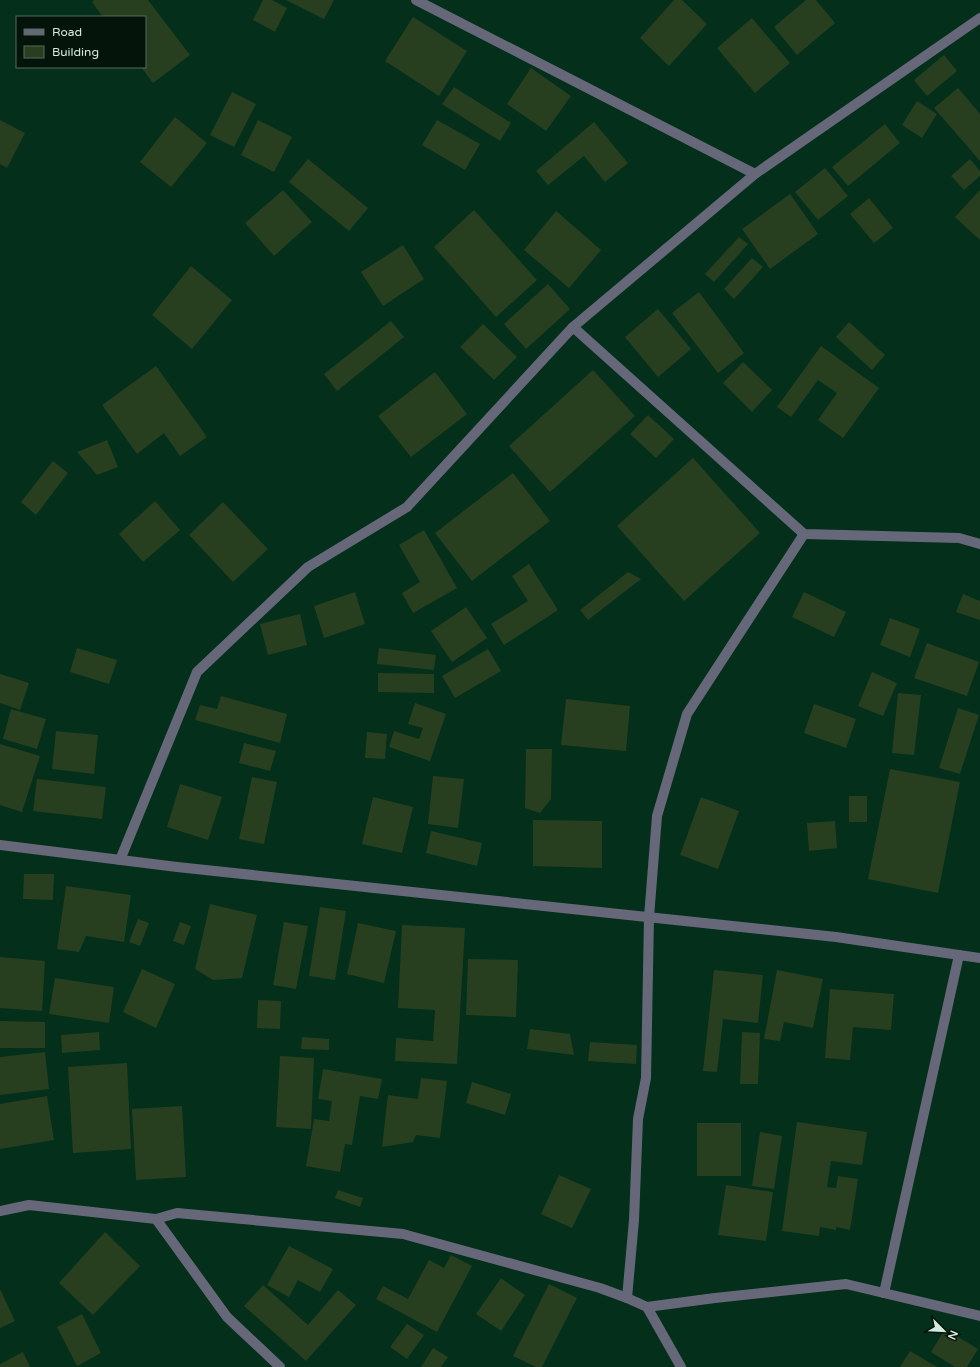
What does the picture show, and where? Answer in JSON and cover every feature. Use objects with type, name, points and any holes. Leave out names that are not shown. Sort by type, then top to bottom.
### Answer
[{"type":"street","points":[[416,0],[754,174]]},
{"type":"street","points":[[120,860],[197,672],[308,567],[407,507],[573,327],[754,174],[980,18]]},
{"type":"street","points":[[573,327],[804,534],[960,538],[980,544]]},
{"type":"street","points":[[627,1298],[634,1220],[638,1119],[646,1078],[649,917],[657,816],[687,714],[804,534]]},
{"type":"street","points":[[0,844],[185,868],[836,937],[980,958]]},
{"type":"street","points":[[884,1293],[959,955]]},
{"type":"street","points":[[0,1211],[29,1205],[156,1219],[177,1213],[403,1234],[600,1288],[647,1307],[846,1284],[980,1316]]},
{"type":"street","points":[[156,1219],[227,1317],[280,1367]]},
{"type":"street","points":[[647,1307],[681,1367]]},
{"type":"building","points":[[94,0],[148,0],[190,55],[153,83],[142,68],[146,68],[146,16],[102,16],[92,2]]},
{"type":"building","points":[[263,0],[272,0],[287,8],[275,32],[253,20]]},
{"type":"building","points":[[286,0],[334,0],[324,19]]},
{"type":"building","points":[[674,0],[682,0],[707,24],[669,66],[640,38]]},
{"type":"building","points":[[806,0],[816,0],[835,23],[797,55],[774,27]]},
{"type":"building","points":[[413,17],[467,51],[439,96],[385,61]]},
{"type":"building","points":[[752,18],[790,63],[755,93],[717,48]]},
{"type":"building","points":[[944,55],[957,71],[927,96],[914,80]]},
{"type":"building","points":[[531,68],[571,96],[546,131],[507,104]]},
{"type":"building","points":[[454,87],[511,123],[500,141],[442,104]]},
{"type":"building","points":[[958,88],[980,114],[980,161],[934,108]]},
{"type":"building","points":[[232,92],[256,104],[234,147],[210,135]]},
{"type":"building","points":[[917,101],[937,114],[922,138],[902,125]]},
{"type":"building","points":[[175,117],[207,143],[171,187],[140,162]]},
{"type":"building","points":[[0,120],[25,133],[7,168],[0,164]]},
{"type":"building","points":[[258,120],[292,137],[274,172],[241,155]]},
{"type":"building","points":[[437,120],[480,144],[465,170],[422,145]]},
{"type":"building","points":[[594,122],[628,163],[605,182],[584,156],[548,185],[536,171]]},
{"type":"building","points":[[885,124],[900,143],[848,186],[832,167]]},
{"type":"building","points":[[308,159],[368,208],[349,231],[289,182]]},
{"type":"building","points":[[970,159],[980,171],[980,176],[964,190],[951,176]]},
{"type":"building","points":[[825,168],[848,196],[818,220],[795,192]]},
{"type":"building","points":[[283,190],[312,222],[274,256],[245,223]]},
{"type":"building","points":[[980,190],[980,240],[955,217]]},
{"type":"building","points":[[790,194],[818,234],[770,269],[742,229]]},
{"type":"building","points":[[869,198],[893,228],[874,243],[850,214]]},
{"type":"building","points":[[474,210],[537,280],[496,317],[434,247]]},
{"type":"building","points":[[556,211],[601,250],[569,288],[524,250]]},
{"type":"building","points":[[739,237],[748,244],[714,282],[705,274]]},
{"type":"building","points":[[403,245],[424,279],[383,306],[361,272]]},
{"type":"building","points":[[752,258],[763,267],[734,299],[724,289]]},
{"type":"building","points":[[191,266],[232,300],[192,349],[152,315]]},
{"type":"building","points":[[548,284],[570,309],[526,349],[504,324]]},
{"type":"building","points":[[699,292],[744,353],[718,373],[672,313]]},
{"type":"building","points":[[658,309],[691,349],[658,377],[625,337]]},
{"type":"building","points":[[391,321],[404,337],[337,391],[324,374]]},
{"type":"building","points":[[849,322],[885,355],[872,370],[836,337]]},
{"type":"building","points":[[483,324],[517,357],[494,380],[460,347]]},
{"type":"building","points":[[821,346],[879,388],[843,438],[818,420],[837,393],[818,380],[791,417],[777,407]]},
{"type":"building","points":[[743,362],[772,390],[752,412],[723,383]]},
{"type":"building","points":[[156,366],[207,437],[180,456],[164,433],[137,454],[102,405]]},
{"type":"building","points":[[593,370],[635,416],[550,492],[509,446]]},
{"type":"building","points":[[435,372],[467,414],[411,457],[378,416]]},
{"type":"building","points":[[648,415],[674,439],[656,458],[630,434]]},
{"type":"building","points":[[107,440],[118,467],[97,475],[77,452]]},
{"type":"building","points":[[693,458],[760,533],[684,601],[617,526]]},
{"type":"building","points":[[53,461],[68,473],[36,515],[21,502]]},
{"type":"building","points":[[513,473],[550,521],[472,581],[435,533]]},
{"type":"building","points":[[155,501],[180,530],[143,562],[119,534]]},
{"type":"building","points":[[223,502],[268,549],[233,582],[189,535]]},
{"type":"building","points":[[424,530],[457,588],[413,613],[402,593],[420,582],[399,545]]},
{"type":"building","points":[[529,564],[558,610],[504,645],[491,624],[528,601],[512,576]]},
{"type":"building","points":[[628,572],[641,579],[588,620],[580,610]]},
{"type":"building","points":[[355,592],[365,624],[324,638],[314,606]]},
{"type":"building","points":[[804,592],[846,612],[834,637],[792,617]]},
{"type":"building","points":[[963,594],[980,601],[980,620],[956,612]]},
{"type":"building","points":[[466,607],[487,638],[452,662],[431,631]]},
{"type":"building","points":[[300,614],[307,645],[268,655],[260,624]]},
{"type":"building","points":[[890,618],[920,629],[910,657],[880,645]]},
{"type":"building","points":[[927,643],[979,662],[967,696],[914,678]]},
{"type":"building","points":[[77,648],[117,660],[109,684],[70,672]]},
{"type":"building","points":[[379,648],[436,655],[434,670],[377,664]]},
{"type":"building","points":[[488,649],[501,671],[455,698],[442,676]]},
{"type":"building","points":[[872,672],[897,683],[883,716],[858,706]]},
{"type":"building","points":[[378,673],[434,674],[434,693],[378,692]]},
{"type":"building","points":[[0,674],[29,683],[20,710],[0,703]]},
{"type":"building","points":[[898,693],[921,695],[914,755],[892,753]]},
{"type":"building","points":[[221,696],[287,714],[280,743],[195,720],[200,705],[217,709]]},
{"type":"building","points":[[566,699],[630,706],[626,751],[561,745]]},
{"type":"building","points":[[415,703],[446,714],[430,761],[389,747],[394,731],[419,739],[423,728],[408,724]]},
{"type":"building","points":[[814,704],[856,719],[846,748],[804,733]]},
{"type":"building","points":[[958,708],[979,715],[960,774],[939,768]]},
{"type":"building","points":[[11,709],[46,719],[37,749],[3,739]]},
{"type":"building","points":[[56,731],[98,735],[94,774],[52,769]]},
{"type":"building","points":[[367,732],[387,734],[385,759],[365,758]]},
{"type":"building","points":[[244,743],[276,751],[270,771],[239,763]]},
{"type":"building","points":[[0,744],[40,756],[22,812],[0,805]]},
{"type":"building","points":[[526,749],[552,749],[551,799],[540,813],[525,808]]},
{"type":"building","points":[[890,769],[960,782],[938,893],[868,879]]},
{"type":"building","points":[[433,776],[464,779],[458,828],[428,824]]},
{"type":"building","points":[[252,777],[277,782],[264,844],[239,839]]},
{"type":"building","points":[[37,779],[106,787],[102,819],[33,811]]},
{"type":"building","points":[[180,784],[222,797],[208,840],[167,827]]},
{"type":"building","points":[[849,796],[867,796],[867,822],[849,822]]},
{"type":"building","points":[[373,797],[413,807],[402,853],[362,844]]},
{"type":"building","points":[[701,797],[739,811],[718,869],[680,855]]},
{"type":"building","points":[[533,820],[602,821],[602,868],[533,866]]},
{"type":"building","points":[[835,821],[837,848],[809,851],[807,823]]},
{"type":"building","points":[[431,831],[482,843],[477,866],[426,853]]},
{"type":"building","points":[[24,874],[54,874],[53,900],[23,899]]},
{"type":"building","points":[[66,886],[131,895],[124,942],[86,936],[79,952],[57,949]]},
{"type":"building","points":[[210,904],[257,915],[242,978],[213,980],[195,969]]},
{"type":"building","points":[[320,907],[346,911],[335,980],[309,976]]},
{"type":"building","points":[[138,919],[149,923],[140,946],[129,942]]},
{"type":"building","points":[[180,922],[191,926],[184,945],[173,941]]},
{"type":"building","points":[[284,922],[308,926],[296,989],[273,985]]},
{"type":"building","points":[[358,923],[396,931],[384,983],[347,974]]},
{"type":"building","points":[[402,925],[465,928],[457,1064],[395,1061],[396,1038],[433,1041],[435,1010],[398,1008]]},
{"type":"building","points":[[0,957],[45,961],[42,1011],[0,1008]]},
{"type":"building","points":[[468,959],[518,960],[516,1017],[466,1015]]},
{"type":"building","points":[[142,969],[175,984],[156,1028],[123,1012]]},
{"type":"building","points":[[714,970],[763,975],[758,1023],[723,1019],[717,1072],[703,1071]]},
{"type":"building","points":[[777,970],[823,979],[813,1028],[784,1022],[780,1041],[764,1039]]},
{"type":"building","points":[[55,978],[114,987],[109,1023],[49,1014]]},
{"type":"building","points":[[830,989],[894,994],[891,1030],[853,1027],[850,1060],[825,1058]]},
{"type":"building","points":[[258,1000],[281,1001],[280,1029],[257,1028]]},
{"type":"building","points":[[0,1021],[45,1022],[45,1048],[0,1048]]},
{"type":"building","points":[[530,1029],[570,1034],[574,1055],[527,1049]]},
{"type":"building","points":[[99,1032],[100,1050],[62,1053],[61,1035]]},
{"type":"building","points":[[742,1032],[760,1033],[758,1084],[740,1084]]},
{"type":"building","points":[[302,1037],[329,1039],[329,1050],[301,1049]]},
{"type":"building","points":[[590,1042],[637,1045],[636,1064],[588,1061]]},
{"type":"building","points":[[45,1052],[49,1089],[0,1095],[0,1057]]},
{"type":"building","points":[[280,1056],[314,1058],[311,1129],[276,1127]]},
{"type":"building","points":[[127,1063],[131,1149],[73,1153],[68,1067]]},
{"type":"building","points":[[323,1069],[382,1079],[378,1099],[360,1096],[352,1145],[345,1144],[340,1172],[306,1166],[314,1119],[329,1121],[332,1101],[318,1099]]},
{"type":"building","points":[[421,1078],[447,1081],[440,1138],[416,1135],[413,1142],[382,1147],[388,1095],[418,1099]]},
{"type":"building","points":[[472,1082],[511,1094],[505,1115],[466,1103]]},
{"type":"building","points":[[47,1096],[54,1140],[0,1149],[0,1104]]},
{"type":"building","points":[[182,1106],[186,1177],[136,1180],[132,1109]]},
{"type":"building","points":[[797,1122],[867,1132],[862,1165],[831,1161],[827,1187],[836,1188],[838,1176],[858,1179],[850,1230],[836,1227],[836,1230],[820,1227],[819,1236],[782,1231]]},
{"type":"building","points":[[697,1123],[741,1123],[741,1176],[697,1176]]},
{"type":"building","points":[[760,1132],[782,1136],[774,1189],[752,1186]]},
{"type":"building","points":[[559,1175],[591,1189],[572,1228],[541,1214]]},
{"type":"building","points":[[726,1185],[773,1192],[766,1241],[718,1235]]},
{"type":"building","points":[[338,1190],[363,1198],[360,1207],[335,1198]]},
{"type":"building","points":[[105,1232],[140,1266],[93,1315],[59,1283]]},
{"type":"building","points":[[289,1246],[333,1269],[320,1292],[298,1280],[289,1297],[267,1285]]},
{"type":"building","points":[[451,1255],[472,1266],[437,1332],[376,1299],[383,1286],[408,1299],[429,1260],[444,1268]]},
{"type":"building","points":[[501,1278],[525,1295],[501,1331],[476,1314]]},
{"type":"building","points":[[549,1284],[577,1298],[542,1367],[536,1367],[513,1356]]},
{"type":"building","points":[[263,1285],[308,1325],[338,1290],[356,1305],[306,1361],[244,1306]]},
{"type":"building","points":[[0,1289],[15,1321],[0,1328]]},
{"type":"building","points":[[82,1314],[101,1353],[77,1366],[57,1327]]},
{"type":"building","points":[[407,1324],[424,1335],[407,1359],[390,1347]]},
{"type":"building","points":[[945,1329],[978,1349],[967,1367],[955,1367],[931,1352]]},
{"type":"building","points":[[433,1348],[448,1357],[441,1367],[421,1367]]},
{"type":"building","points":[[910,1351],[937,1367],[900,1367]]},
{"type":"building","points":[[23,1352],[30,1367],[0,1367],[0,1364]]}]
